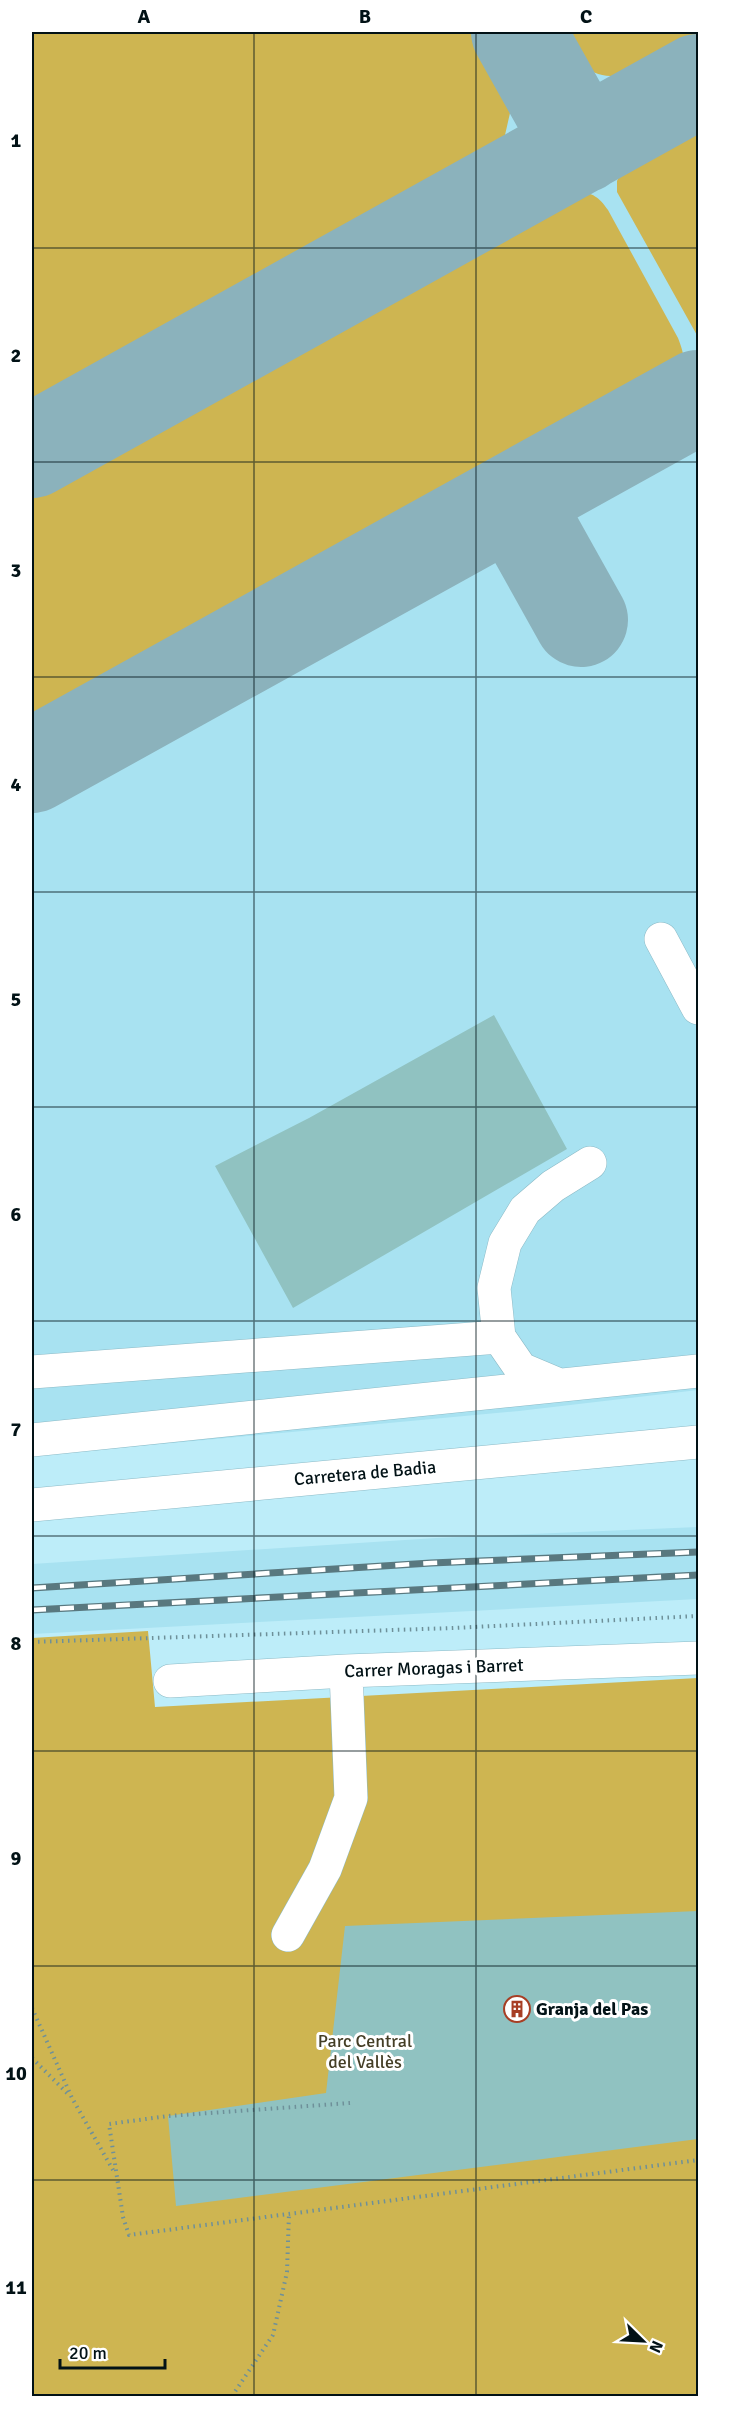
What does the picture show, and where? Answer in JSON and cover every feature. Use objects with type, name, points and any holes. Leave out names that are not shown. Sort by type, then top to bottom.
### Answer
[{"type":"street","points":[[661,939],[699,1008]]},
{"type":"street","points":[[561,1385],[521,1369],[499,1337],[494,1288],[505,1244],[525,1210],[553,1186],[590,1163]]},
{"type":"street","points":[[32,1371],[499,1337]]},
{"type":"street","points":[[32,1440],[699,1371]]},
{"type":"street","name":"Carretera de Badia","points":[[32,1504],[699,1442]]},
{"type":"street","name":"Carrer Moragas i Barret","points":[[170,1681],[346,1671],[699,1658]]},
{"type":"street","points":[[288,1935],[325,1869],[351,1798],[346,1671]]},
{"type":"path","points":[[32,1642],[453,1628],[699,1616]]},
{"type":"path","points":[[32,2008],[72,2098],[115,2173]]},
{"type":"path","points":[[32,2058],[72,2098]]},
{"type":"path","points":[[350,2103],[168,2116],[109,2124],[115,2173],[123,2217],[129,2235],[699,2160]]},
{"type":"path","points":[[232,2397],[273,2335],[287,2272],[289,2213]]},
{"type":"shaded area","points":[[32,32],[698,32],[698,1390],[519,1411],[32,1456]]},
{"type":"shaded area","points":[[698,1527],[698,1599],[32,1634],[32,1564],[436,1538]]},
{"type":"green space","points":[[32,32],[481,32],[507,99],[510,113],[505,135],[486,155],[432,197],[32,418]]},
{"type":"green space","points":[[558,32],[698,32],[698,48],[641,72],[611,76],[596,73],[583,66]]},
{"type":"green space","points":[[698,117],[698,337],[617,192],[617,181],[629,155]]},
{"type":"green space","points":[[577,191],[595,196],[608,210],[678,338],[683,353],[682,363],[665,382],[32,733],[32,486],[562,194]]},
{"type":"green space","name":"Parc Central del Vallès","points":[[148,1631],[155,1707],[698,1678],[698,2396],[32,2396],[32,1638]]},
{"type":"building","points":[[494,1015],[567,1149],[293,1308],[215,1166],[309,1118]]},
{"type":"building","name":"Granja del Pas","points":[[698,1911],[698,2139],[176,2206],[168,2116],[326,2093],[345,1926]]},
{"type":"taxiway","points":[[518,32],[582,146]]},
{"type":"taxiway","points":[[32,451],[698,81]]},
{"type":"taxiway","points":[[32,766],[698,397]]},
{"type":"taxiway","points":[[514,500],[581,620]]},
{"type":"railway","points":[[32,1588],[431,1563],[698,1552]]},
{"type":"railway","points":[[32,1610],[698,1575]]},
{"type":"place","name":"Granja del Pas","points":[[517,2009]]}]
